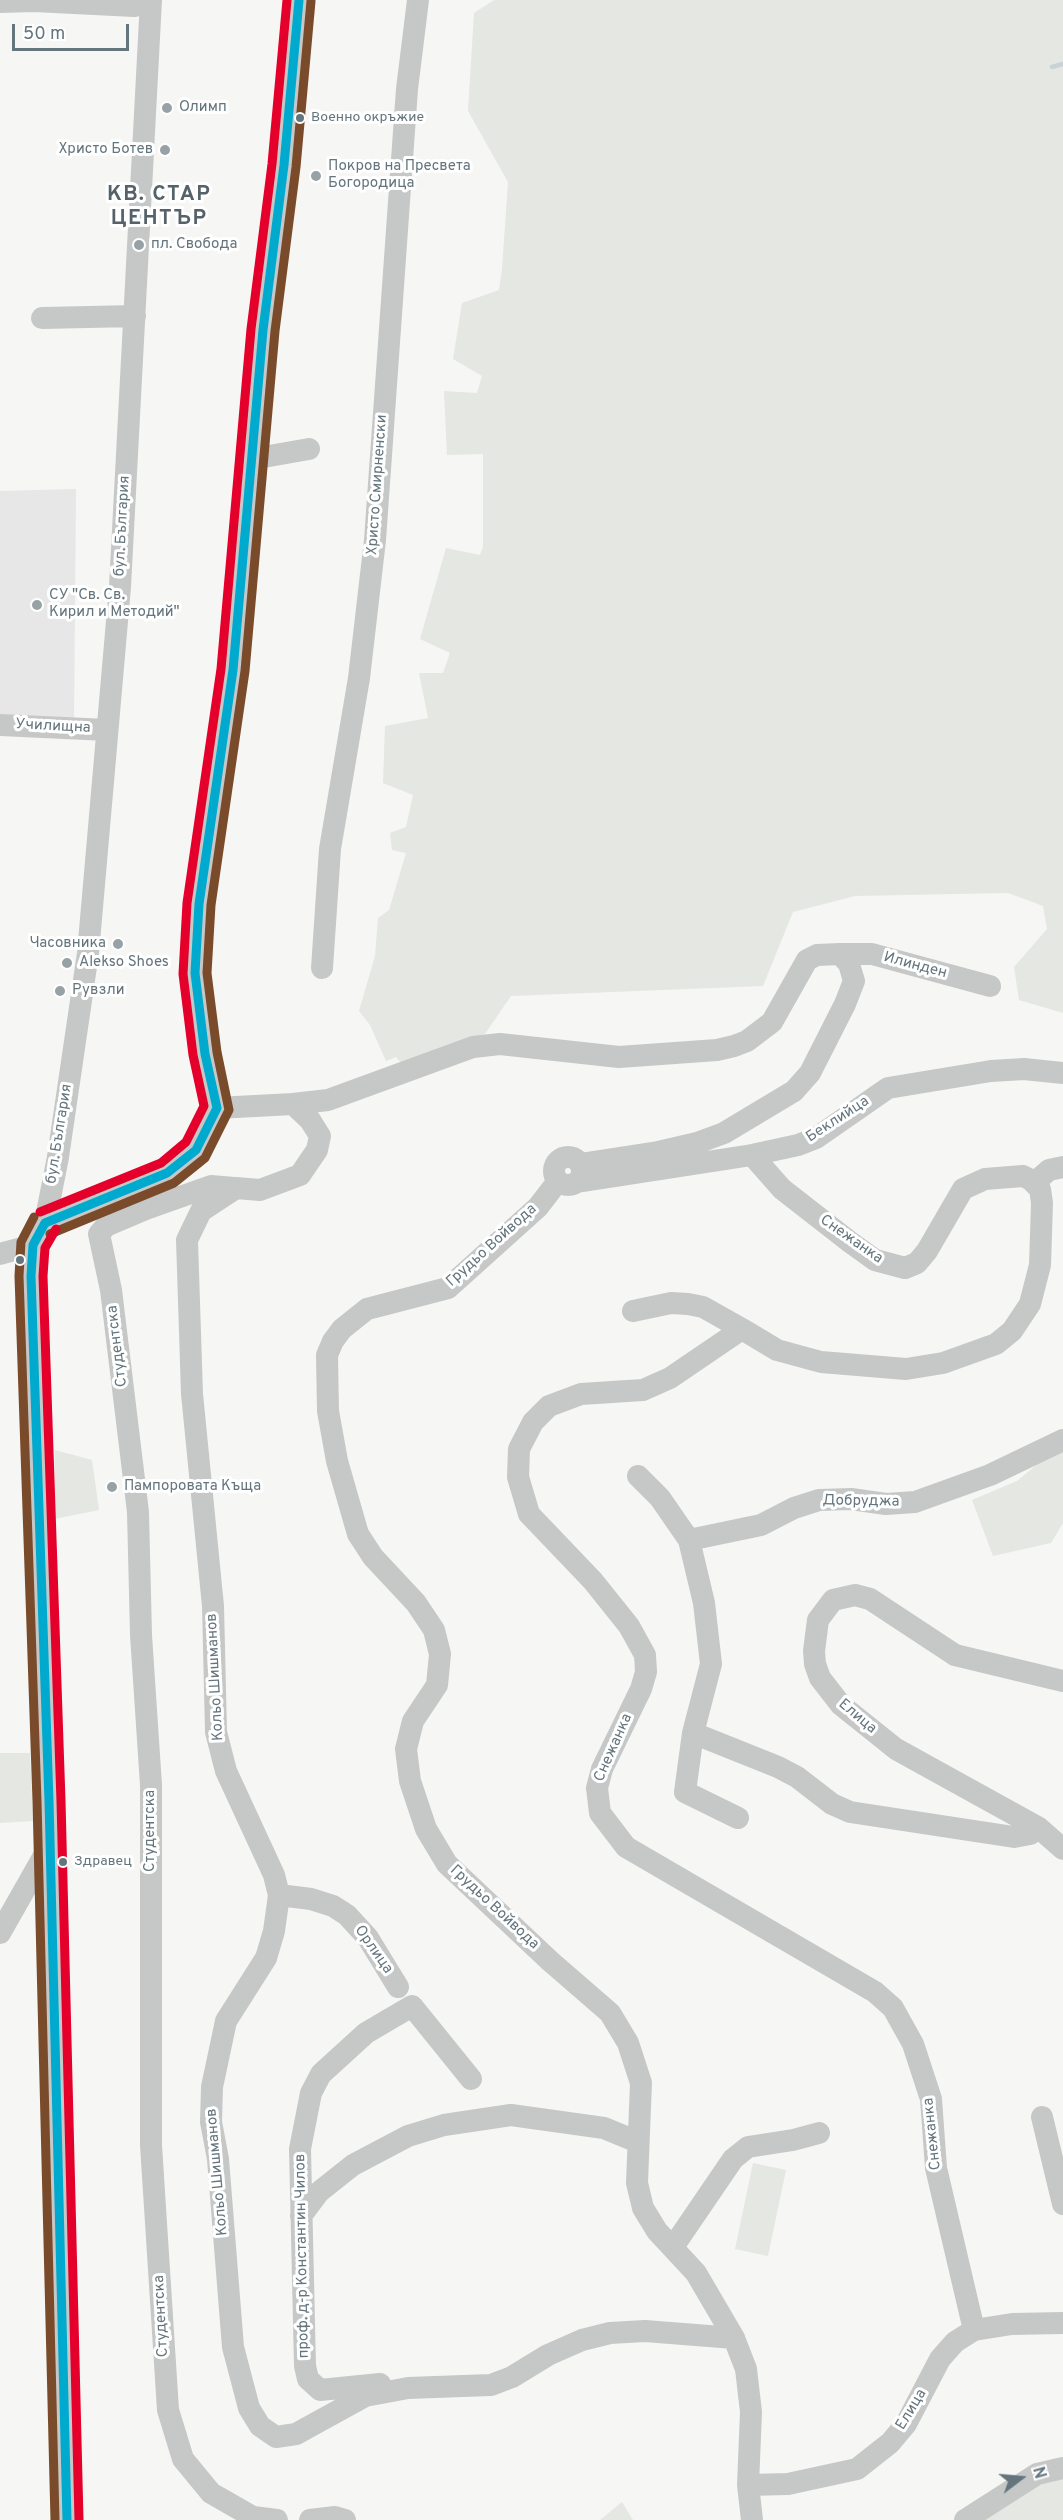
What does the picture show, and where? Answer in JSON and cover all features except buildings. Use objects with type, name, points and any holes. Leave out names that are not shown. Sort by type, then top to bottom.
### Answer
[{"type":"street","points":[[0,2],[34,0],[134,6],[151,1]]},
{"type":"street","points":[[45,1223],[167,1173],[196,1150],[215,1112],[195,973],[199,903],[211,808],[233,670],[263,330],[284,165],[299,0]]},
{"type":"street","name":"Христо Смирненски","points":[[322,968],[330,849],[359,678],[375,540],[407,89],[418,0]]},
{"type":"street","name":"бул. България","points":[[67,2520],[50,1843],[31,1276],[33,1245],[45,1223],[58,1157],[88,953],[120,587],[151,1]]},
{"type":"street","points":[[42,318],[135,316]]},
{"type":"street","points":[[252,459],[309,449]]},
{"type":"street","name":"Училищна","points":[[0,725],[107,730]]},
{"type":"street","points":[[215,1112],[328,1100],[473,1047],[500,1044],[619,1057],[717,1050],[747,1041],[772,1022],[807,960],[828,954],[840,954],[849,964],[854,981],[810,1073],[794,1091],[724,1133],[697,1143],[571,1176]]},
{"type":"street","name":"Илинден","points":[[840,954],[872,954],[990,986]]},
{"type":"street","name":"Беклийца","points":[[571,1176],[752,1155],[798,1145],[816,1138],[888,1088],[991,1071],[1024,1069],[1063,1073]]},
{"type":"street","points":[[236,1188],[260,1190],[300,1175],[317,1150],[320,1136],[310,1120],[293,1104]]},
{"type":"street","name":"Снежанка","points":[[752,1155],[782,1189],[850,1242],[875,1260],[905,1268],[917,1263],[927,1251],[963,1189],[985,1179],[1007,1176],[1023,1176],[1034,1183]]},
{"type":"street","points":[[633,1311],[663,1304],[688,1304],[703,1307],[777,1350],[821,1362],[906,1369],[943,1363],[996,1344],[1012,1331],[1030,1304],[1041,1264],[1042,1203],[1040,1189],[1034,1183],[1049,1170],[1063,1167]]},
{"type":"street","name":"Грудьо Войвода","points":[[571,1176],[448,1288],[367,1310],[342,1329],[327,1355],[328,1411],[337,1461],[358,1534],[373,1557],[416,1603],[434,1630],[440,1654],[436,1685],[413,1721],[406,1749],[410,1781],[426,1829],[447,1864],[516,1931],[610,2013],[628,2043],[639,2076],[637,2183],[643,2208],[657,2231],[696,2273],[734,2338],[746,2369],[751,2412],[748,2485],[752,2520]]},
{"type":"street","name":"Студентска","points":[[236,1188],[211,1186],[106,1226],[99,1234],[111,1290],[138,1512],[141,1635],[151,1785],[151,2145],[168,2410],[183,2459],[211,2493],[253,2517],[277,2520]]},
{"type":"street","name":"Кольо Шишманов","points":[[236,1188],[201,1211],[187,1240],[192,1394],[213,1606],[216,1732],[226,1771],[274,1875],[279,1895],[274,1931],[266,1958],[226,2021],[212,2087],[212,2122],[218,2159],[233,2347],[249,2408],[260,2426],[276,2437],[296,2434],[365,2396],[408,2388],[491,2385],[512,2377],[548,2355],[582,2340],[610,2333],[645,2331],[734,2338]]},
{"type":"street","points":[[0,1254],[33,1245]]},
{"type":"street","name":"Снежанка","points":[[742,1329],[670,1378],[643,1390],[581,1394],[549,1406],[533,1422],[519,1449],[518,1477],[529,1514],[593,1581],[629,1626],[645,1655],[646,1672],[640,1689],[602,1769],[597,1788],[600,1814],[626,1846],[875,1992],[893,2008],[913,2044],[931,2099],[936,2168],[974,2330]]},
{"type":"street","name":"Добруджа","points":[[689,1540],[760,1525],[794,1508],[819,1500],[851,1499],[886,1504],[915,1502],[990,1474],[1063,1440]]},
{"type":"street","points":[[638,1476],[660,1498],[689,1540],[704,1604],[711,1664],[693,1733],[685,1792],[738,1818]]},
{"type":"street","name":"Елица","points":[[1063,1681],[955,1655],[870,1599],[855,1595],[833,1600],[818,1620],[814,1651],[815,1664],[819,1678],[841,1705],[896,1749],[1039,1828],[1063,1849]]},
{"type":"street","points":[[693,1733],[778,1767],[797,1777],[832,1804],[850,1812],[1014,1837],[1030,1834],[1039,1828]]},
{"type":"street","points":[[0,1933],[50,1843]]},
{"type":"street","name":"Орлица","points":[[279,1895],[311,1899],[333,1906],[347,1915],[368,1938],[398,1987]]},
{"type":"street","name":"проф. д-р Константин Чилов","points":[[408,2388],[380,2384],[320,2390],[308,2379],[303,2348],[300,2149],[311,2093],[321,2074],[366,2033],[412,2006],[471,2079]]},
{"type":"street","points":[[301,2216],[334,2178],[353,2165],[408,2136],[474,2118],[511,2115],[604,2128],[638,2142]]},
{"type":"street","points":[[1042,2116],[1063,2204]]},
{"type":"street","points":[[673,2247],[733,2159],[748,2147],[793,2140],[819,2133]]},
{"type":"street","name":"Елица","points":[[748,2485],[788,2484],[857,2469],[890,2443],[906,2424],[940,2359],[955,2342],[974,2330],[1012,2324],[1063,2323]]},
{"type":"street","points":[[965,2520],[1037,2474],[1063,2468]]},
{"type":"street","points":[[309,2520],[335,2517],[345,2520]]},
{"type":"shaded area","points":[[494,0],[1063,0],[1063,1013],[1019,1000],[1014,967],[1047,929],[1043,906],[1008,893],[855,896],[793,912],[763,986],[511,996],[485,1034],[401,1063],[396,1057],[386,1061],[370,1025],[359,1011],[375,956],[378,918],[389,910],[406,853],[392,850],[390,833],[406,827],[413,795],[383,783],[385,726],[428,718],[419,673],[443,673],[450,653],[420,639],[446,548],[480,555],[483,547],[483,454],[447,455],[444,391],[477,393],[482,376],[453,359],[462,303],[499,290],[502,269],[508,182],[468,111],[474,13]]},
{"type":"shaded area","name":"СУ \"Св. Св. Кирил и Методий\"","points":[[76,489],[74,722],[0,719],[0,491]]},
{"type":"shaded area","points":[[1063,1443],[1063,1523],[1051,1543],[993,1556],[972,1500],[1017,1481]]},
{"type":"shaded area","points":[[55,1450],[92,1460],[99,1510],[54,1519]]},
{"type":"shaded area","points":[[0,1753],[30,1753],[33,1821],[0,1823]]},
{"type":"shaded area","points":[[753,2163],[786,2170],[768,2256],[735,2249]]},
{"type":"shaded area","points":[[1063,2478],[1063,2520],[981,2520],[1024,2489]]},
{"type":"shaded area","points":[[622,2502],[633,2520],[600,2520]]},
{"type":"waterway","points":[[1052,67],[1063,64]]},
{"type":"transit line","points":[[40,1212],[161,1163],[186,1142],[204,1106],[193,1055],[183,974],[187,903],[221,669],[251,329],[272,164],[287,0]]},
{"type":"transit line","points":[[45,1223],[167,1173],[196,1150],[217,1108],[205,1054],[195,973],[199,904],[233,670],[263,330],[284,165],[299,0]]},
{"type":"transit line","points":[[50,1234],[174,1183],[205,1158],[229,1110],[217,1052],[207,973],[211,905],[245,671],[275,331],[296,167],[311,1]]},
{"type":"transit line","points":[[34,1217],[21,1242],[19,1276],[37,1801],[55,2520]]},
{"type":"transit line","points":[[45,1223],[33,1245],[31,1276],[49,1801],[67,2520]]},
{"type":"transit line","points":[[56,1229],[45,1248],[43,1276],[61,1801],[79,2520]]},
{"type":"place","name":"Олимп","points":[[167,108]]},
{"type":"place","name":"Военно окръжие","points":[[300,118]]},
{"type":"place","name":"Христо Ботев","points":[[165,150]]},
{"type":"place","name":"Покров на Пресвета Богородица","points":[[316,176]]},
{"type":"place","name":"пл. Свобода","points":[[139,245]]},
{"type":"place","name":"СУ \"Св. Св. Кирил и Методий\"","points":[[37,605]]},
{"type":"place","name":"Часовника","points":[[118,944]]},
{"type":"place","name":"Alekso Shoes","points":[[67,963]]},
{"type":"place","name":"Рувзли","points":[[60,991]]},
{"type":"place","name":"Пампоровата Къща","points":[[112,1487]]},
{"type":"place","name":"Здравец","points":[[63,1862]]},
{"type":"district","name":"КВ. СТАР ЦЕНТЪР","points":[[159,208]]}]
